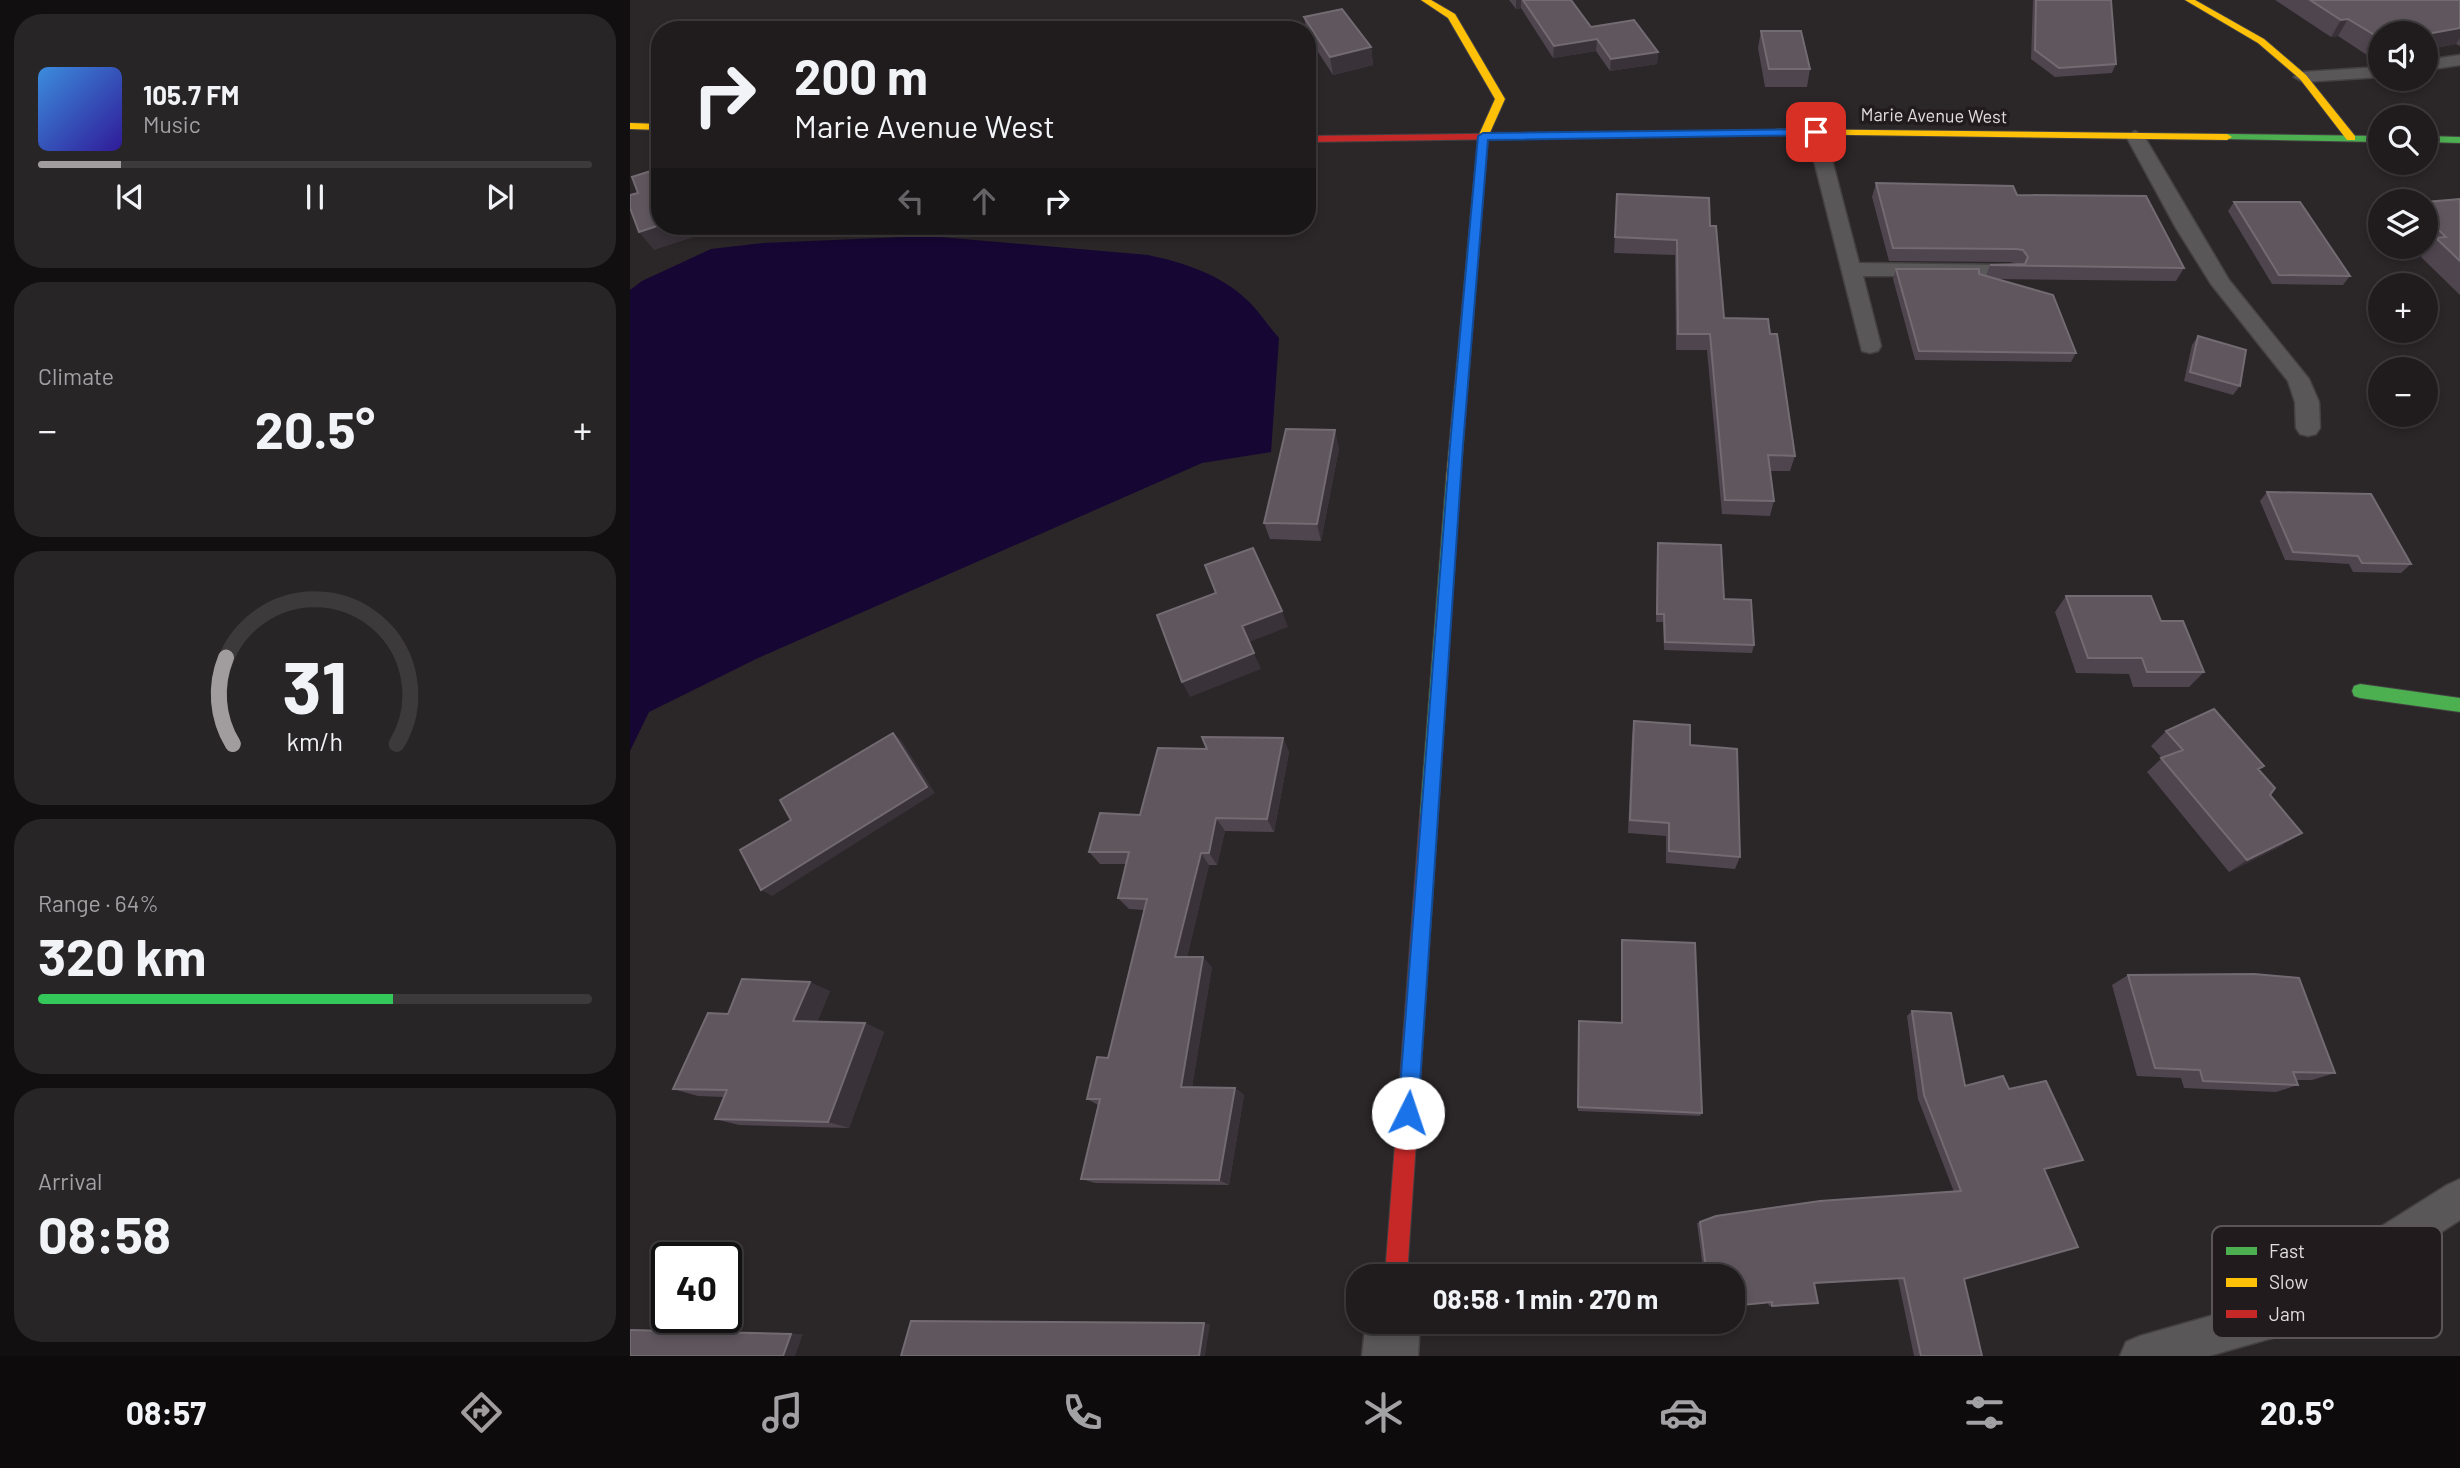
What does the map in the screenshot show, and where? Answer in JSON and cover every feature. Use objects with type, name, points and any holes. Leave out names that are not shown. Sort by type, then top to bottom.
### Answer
[{"type":"street","points":[[1397,1264],[1457,445],[1483,136],[1500,99],[1452,16],[1424,0]]},
{"type":"street","points":[[2189,0],[2261,41],[2303,77],[2351,138]]},
{"type":"street","name":"Marie Avenue West","points":[[1316,139],[1816,132],[2368,139]]},
{"type":"street","points":[[2438,139],[2460,140]]},
{"type":"street","points":[[2360,691],[2460,705]]},
{"type":"street","points":[[1390,1356],[1392,1334]]},
{"type":"lane","points":[[2438,63],[2460,60]]},
{"type":"lane","points":[[2303,77],[2368,73]]},
{"type":"lane","points":[[1816,132],[1870,346]]},
{"type":"lane","points":[[2136,136],[2186,228],[2221,284],[2298,379],[2307,402],[2308,428]]},
{"type":"lane","points":[[1851,269],[2010,271]]},
{"type":"lane","points":[[2416,1226],[2460,1198]]},
{"type":"lane","points":[[2140,1356],[2212,1335]]},
{"type":"shaded area","points":[[928,236],[1148,255],[1188,266],[1226,283],[1251,304],[1279,338],[1271,452],[1202,463],[756,659],[649,712],[630,751],[630,290],[642,281],[711,249],[763,243]]},
{"type":"building","points":[[1523,0],[1571,0],[1591,27],[1634,20],[1658,52],[1611,59],[1597,39],[1554,46]]},
{"type":"building","points":[[2036,0],[2111,0],[2116,64],[2059,68],[2035,50]]},
{"type":"building","points":[[2310,0],[2460,0],[2460,28],[2438,32],[2438,21],[2368,21],[2368,31],[2348,19],[2341,20]]},
{"type":"building","points":[[1342,9],[1371,47],[1330,57],[1316,35],[1316,21],[1307,21],[1304,17]]},
{"type":"building","points":[[1761,31],[1801,31],[1810,69],[1769,69]]},
{"type":"building","points":[[651,171],[651,228],[639,232],[630,208],[630,195],[638,193],[632,177]]},
{"type":"building","points":[[1876,183],[2013,186],[2017,195],[2146,196],[2184,268],[1990,265],[2025,264],[2028,257],[2023,250],[2016,249],[1893,248]]},
{"type":"building","points":[[1617,194],[1709,198],[1710,226],[1716,226],[1724,318],[1768,319],[1770,334],[1777,334],[1795,456],[1768,455],[1774,501],[1725,500],[1710,334],[1678,334],[1677,240],[1615,237]]},
{"type":"building","points":[[2460,199],[2460,261],[2438,240],[2446,237],[2438,229],[2438,201]]},
{"type":"building","points":[[2234,202],[2300,202],[2350,276],[2279,275]]},
{"type":"building","points":[[1896,269],[1979,269],[1979,274],[2053,295],[2076,353],[1919,351]]},
{"type":"building","points":[[2198,336],[2246,350],[2240,386],[2190,372]]},
{"type":"building","points":[[1286,429],[1335,430],[1317,524],[1264,523]]},
{"type":"building","points":[[2267,492],[2371,494],[2411,564],[2362,563],[2358,556],[2293,552]]},
{"type":"building","points":[[1658,543],[1721,545],[1724,599],[1751,600],[1754,645],[1665,642],[1664,614],[1657,614]]},
{"type":"building","points":[[1253,548],[1282,611],[1242,626],[1254,653],[1182,682],[1157,615],[1216,593],[1205,565]]},
{"type":"building","points":[[2066,596],[2151,596],[2161,621],[2183,621],[2204,672],[2147,672],[2142,658],[2088,658]]},
{"type":"building","points":[[2214,709],[2264,766],[2258,769],[2275,788],[2270,795],[2302,833],[2247,860],[2161,758],[2183,750],[2166,731]]},
{"type":"building","points":[[1634,721],[1690,725],[1690,745],[1737,749],[1740,857],[1669,851],[1669,823],[1630,820]]},
{"type":"building","points":[[893,733],[927,787],[761,890],[740,850],[791,820],[780,800]]},
{"type":"building","points":[[1202,737],[1283,738],[1267,819],[1216,818],[1209,853],[1201,853],[1175,957],[1203,957],[1181,1087],[1235,1088],[1219,1180],[1081,1179],[1100,1099],[1087,1099],[1097,1057],[1108,1058],[1147,899],[1118,898],[1129,852],[1089,852],[1100,813],[1140,815],[1158,748],[1207,749]]},
{"type":"building","points":[[1622,940],[1695,943],[1702,1113],[1578,1107],[1579,1021],[1622,1023]]},
{"type":"building","points":[[2254,974],[2299,978],[2335,1073],[2293,1072],[2298,1085],[2203,1081],[2200,1070],[2155,1068],[2128,975]]},
{"type":"building","points":[[742,979],[810,982],[793,1021],[865,1023],[828,1122],[715,1119],[727,1090],[673,1089],[708,1013],[728,1014]]},
{"type":"building","points":[[1912,1011],[1951,1013],[1965,1086],[2003,1076],[2009,1089],[2046,1081],[2083,1160],[2044,1169],[2078,1247],[1964,1279],[1982,1356],[1921,1356],[1904,1278],[1814,1283],[1818,1303],[1745,1305],[1745,1264],[1705,1264],[1700,1222],[1716,1216],[1820,1201],[1961,1191],[1924,1095]]},
{"type":"building","points":[[911,1321],[1204,1323],[1199,1356],[901,1356]]},
{"type":"building","points":[[630,1330],[651,1331],[651,1333],[791,1334],[783,1356],[630,1356]]},
{"type":"traffic: fast","points":[[2227,137],[2368,139]]},
{"type":"traffic: fast","points":[[2438,139],[2460,140]]},
{"type":"traffic: fast","points":[[1429,815],[1453,481]]},
{"type":"traffic: fast","points":[[2360,691],[2460,705]]},
{"type":"traffic: slow","points":[[1425,0],[1452,16],[1500,99],[1483,137],[1453,481]]},
{"type":"traffic: slow","points":[[2189,0],[2261,41],[2303,77],[2351,138]]},
{"type":"traffic: slow","points":[[630,126],[651,127]]},
{"type":"traffic: slow","points":[[1777,132],[2227,137]]},
{"type":"traffic: jam","points":[[1316,139],[1777,132]]},
{"type":"traffic: jam","points":[[1397,1264],[1429,815]]},
{"type":"route","points":[[1408,1113],[1457,445],[1483,136],[1816,132]]}]
